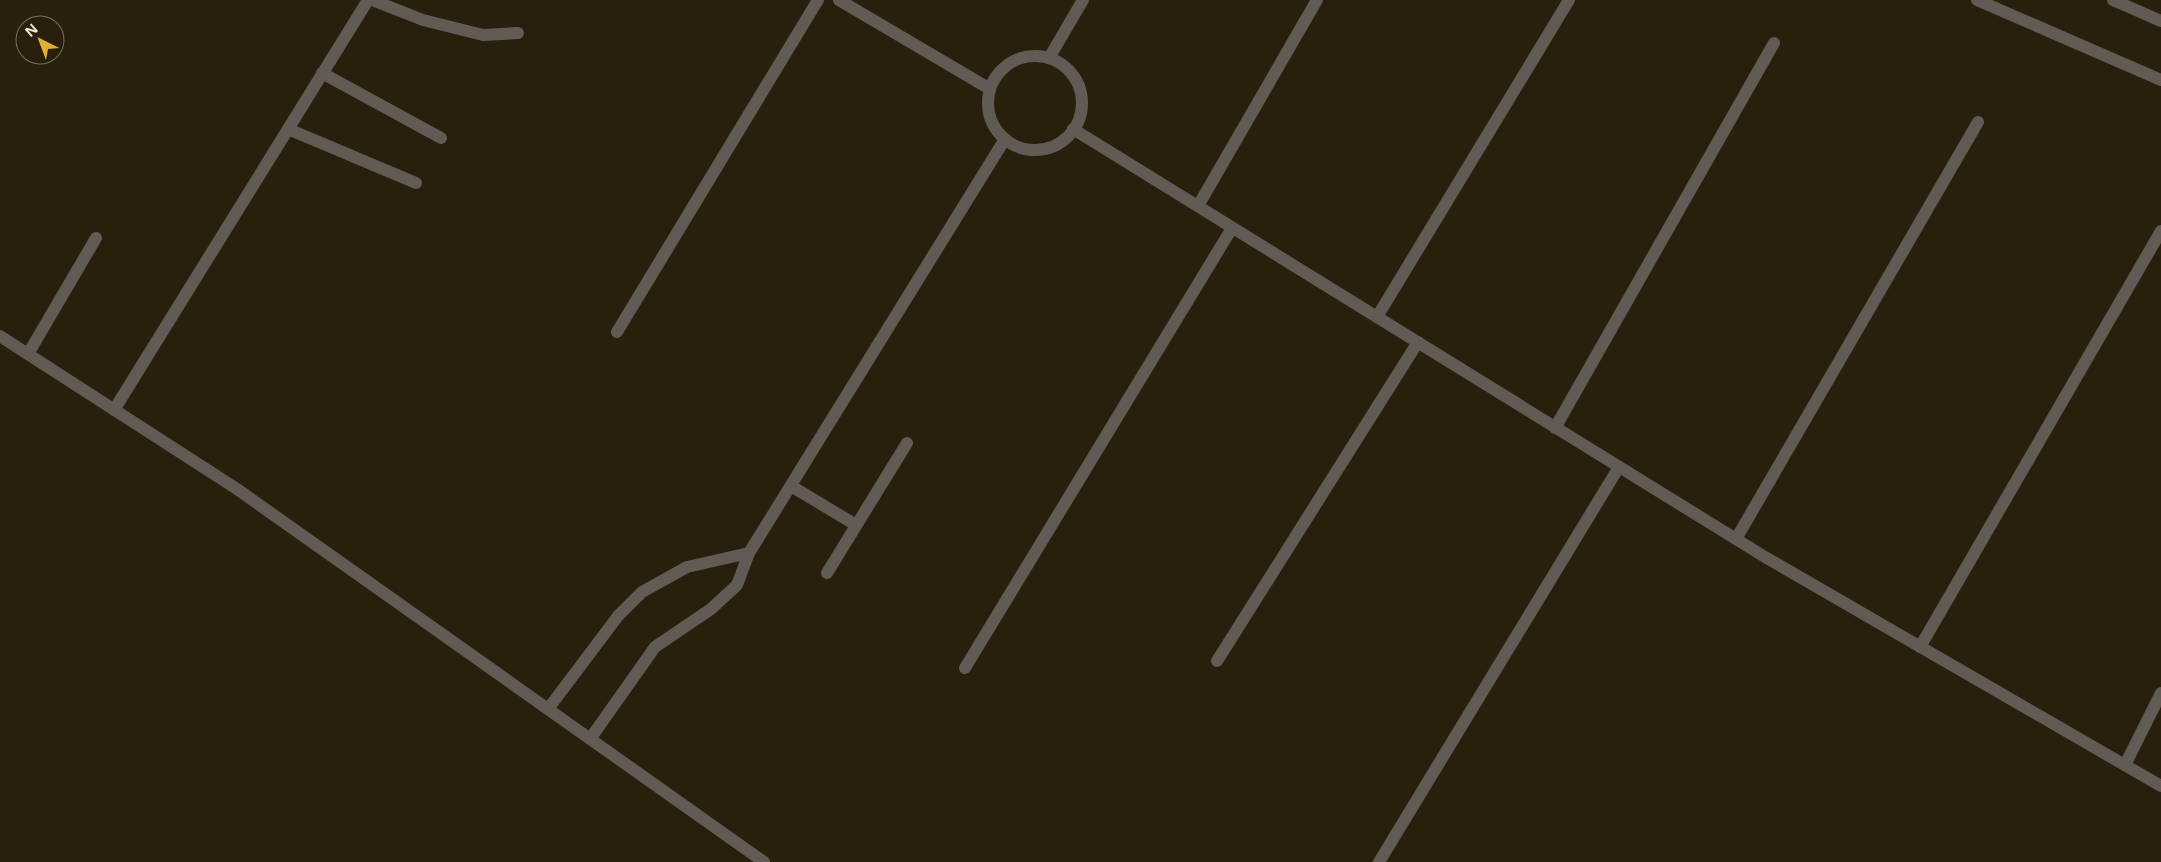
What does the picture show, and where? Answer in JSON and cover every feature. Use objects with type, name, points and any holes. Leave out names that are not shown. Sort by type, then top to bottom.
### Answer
[{"type":"street","points":[[114,410],[368,0]]},
{"type":"street","points":[[372,0],[424,20],[483,35],[518,32]]},
{"type":"street","points":[[617,332],[818,0]]},
{"type":"street","points":[[1049,58],[1083,0]]},
{"type":"street","points":[[1198,206],[1317,0]]},
{"type":"street","points":[[1377,317],[1569,0]]},
{"type":"street","points":[[1977,0],[2161,80]]},
{"type":"street","points":[[2113,0],[2161,22]]},
{"type":"street","points":[[846,2],[990,89]]},
{"type":"street","points":[[1555,428],[1774,43]]},
{"type":"street","points":[[1034,56],[1049,58],[1068,70],[1080,90],[1082,106],[1073,129],[1057,145],[1042,150],[1026,150],[1010,144],[999,133],[991,120],[988,104],[990,89],[996,76],[1006,65],[1020,58],[1034,56]]},
{"type":"street","points":[[322,73],[441,138]]},
{"type":"street","points":[[1736,539],[1978,122]]},
{"type":"street","points":[[288,129],[416,183]]},
{"type":"street","points":[[1073,129],[1736,539],[2161,786]]},
{"type":"street","points":[[590,739],[655,647],[711,609],[737,585],[749,553],[1005,139]]},
{"type":"street","points":[[965,668],[1232,228]]},
{"type":"street","points":[[1920,647],[2161,231]]},
{"type":"street","points":[[28,354],[96,238]]},
{"type":"street","points":[[0,336],[237,489],[764,862]]},
{"type":"street","points":[[1218,661],[1418,342]]},
{"type":"street","points":[[827,573],[907,443]]},
{"type":"street","points":[[1379,862],[1620,467]]},
{"type":"street","points":[[791,486],[856,525]]},
{"type":"street","points":[[548,709],[618,616],[642,592],[686,567],[749,553]]},
{"type":"street","points":[[2125,765],[2161,693]]}]
